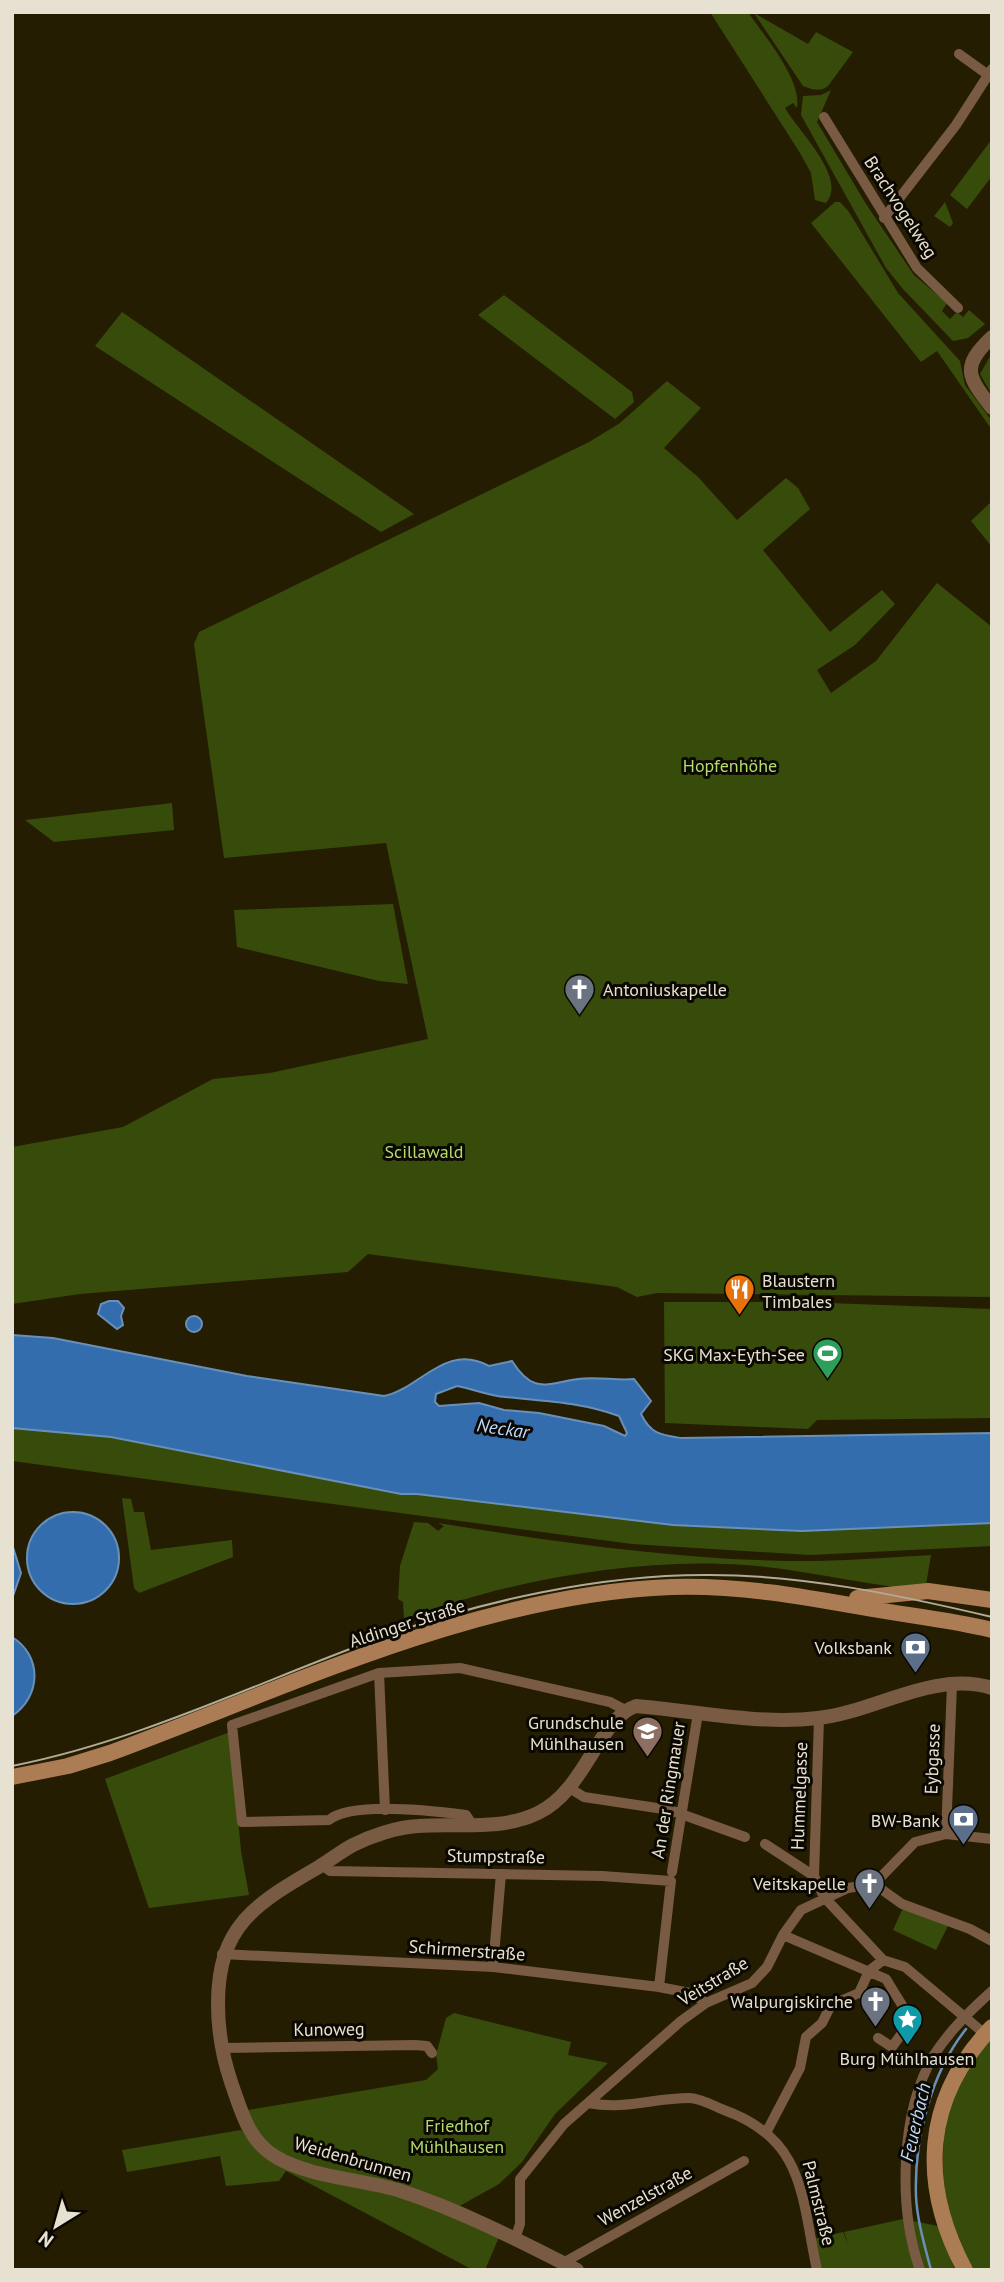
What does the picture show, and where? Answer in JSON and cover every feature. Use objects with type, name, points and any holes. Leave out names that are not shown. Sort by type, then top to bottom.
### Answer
[{"type":"main road","name":"Aldinger Straße","points":[[12,1777],[68,1766],[110,1753],[422,1637],[521,1608],[598,1594],[671,1587],[728,1587],[830,1599],[992,1630]]},
{"type":"main road","name":"Aldinger Straße","points":[[830,1599],[877,1598],[928,1591],[992,1600]]},
{"type":"main road","points":[[965,2270],[940,2209],[936,2138],[953,2077],[988,2031]]},
{"type":"street","points":[[884,218],[956,125],[990,74],[959,54]]},
{"type":"street","name":"Brachvogelweg","points":[[824,117],[917,268],[958,308]]},
{"type":"street","points":[[992,337],[979,349],[969,368],[970,377],[992,408]]},
{"type":"street","points":[[472,1824],[466,1815],[385,1810],[339,1812],[329,1820],[242,1822],[232,1725],[379,1673],[460,1668],[610,1702],[625,1710],[636,1706],[762,1719],[820,1718],[952,1685],[992,1688]]},
{"type":"street","points":[[379,1673],[385,1810]]},
{"type":"street","name":"Eybgasse","points":[[946,1834],[952,1685]]},
{"type":"street","name":"Weidenbrunnen","points":[[577,2270],[515,2239],[399,2190],[277,2158],[263,2148],[249,2130],[227,2069],[218,2015],[218,1980],[222,1954],[233,1934],[262,1903],[353,1845],[388,1832],[416,1826],[503,1825],[539,1813],[571,1789],[625,1710]]},
{"type":"street","name":"An der Ringmauer","points":[[659,1987],[671,1876],[698,1713]]},
{"type":"street","name":"Hummelgasse","points":[[814,1876],[820,1718]]},
{"type":"street","points":[[571,1789],[584,1797],[670,1810],[745,1837]]},
{"type":"street","points":[[992,1839],[946,1834],[915,1842],[874,1884],[902,1904],[970,1929],[992,1941]]},
{"type":"street","points":[[765,1844],[814,1876],[824,1897],[883,1960],[905,1967],[965,2016],[988,2031]]},
{"type":"street","name":"Stumpstraße","points":[[322,1865],[330,1871],[671,1876]]},
{"type":"street","points":[[493,1967],[501,1874]]},
{"type":"street","name":"Veitstraße","points":[[515,2239],[520,2224],[520,2179],[564,2124],[681,2021],[706,2003],[751,1983],[768,1967],[783,1935],[801,1910],[824,1897],[862,1884],[874,1884]]},
{"type":"street","points":[[783,1935],[886,1979],[907,2017],[908,2025],[892,2047],[878,2038]]},
{"type":"street","name":"Schirmerstraße","points":[[222,1954],[493,1967],[659,1987],[690,1993],[706,2003]]},
{"type":"street","points":[[767,2131],[800,2068],[806,2037],[822,2023],[831,2005],[859,1993],[869,1971],[883,1960]]},
{"type":"street","points":[[920,2270],[906,2218],[908,2156],[916,2100],[934,2056],[965,2016],[992,1990]]},
{"type":"street","name":"Kunoweg","points":[[224,2048],[415,2045],[427,2046],[432,2053]]},
{"type":"street","name":"Palmstraße","points":[[588,2103],[612,2108],[691,2098],[739,2115],[767,2131],[789,2156],[792,2164],[817,2270]]},
{"type":"street","name":"Wenzelstraße","points":[[563,2263],[744,2161]]},
{"type":"green space","points":[[710,12],[748,12],[788,71],[794,84],[797,108],[793,103],[785,108],[826,168],[831,181],[831,193],[826,203],[815,200],[811,173],[800,153]]},
{"type":"green space","points":[[754,13],[808,44],[816,32],[853,52],[828,86],[810,89],[803,86]]},
{"type":"green space","points":[[831,90],[817,122],[866,204],[914,275],[947,303],[942,311],[950,319],[957,312],[963,317],[969,310],[985,324],[968,338],[953,341],[886,268],[801,115],[803,96],[821,95]]},
{"type":"green space","points":[[992,139],[992,176],[967,209],[950,195]]},
{"type":"green space","points":[[835,202],[840,202],[849,212],[898,293],[960,361],[965,385],[992,421],[992,430],[937,351],[921,362],[811,223]]},
{"type":"green space","points":[[945,202],[953,223],[950,227],[934,216]]},
{"type":"green space","points":[[504,295],[632,392],[634,402],[615,419],[478,315]]},
{"type":"green space","points":[[122,312],[414,514],[381,532],[95,346]]},
{"type":"green space","points":[[992,353],[992,395],[980,374]]},
{"type":"green space","points":[[667,381],[701,408],[664,448],[698,477],[737,520],[786,478],[798,488],[810,509],[763,550],[830,632],[882,590],[895,604],[855,645],[817,670],[831,693],[876,661],[937,583],[992,627],[992,1297],[657,1293],[637,1297],[617,1287],[368,1254],[348,1272],[80,1294],[12,1304],[12,1147],[123,1127],[213,1079],[270,1073],[428,1039],[386,843],[224,858],[194,644],[199,632],[589,442],[620,423]]},
{"type":"green space","points":[[992,501],[992,547],[971,521]]},
{"type":"green space","points":[[172,803],[174,830],[54,842],[25,820]]},
{"type":"green space","points":[[393,904],[408,984],[379,981],[237,947],[234,910]]},
{"type":"green space","name":"SKG Max-Eyth-See","points":[[664,1302],[801,1302],[992,1309],[992,1418],[817,1420],[808,1429],[665,1423]]},
{"type":"green space","points":[[12,1428],[111,1437],[401,1494],[673,1525],[802,1531],[992,1523],[992,1546],[810,1555],[632,1544],[12,1461]]},
{"type":"green space","points":[[122,1498],[131,1499],[134,1512],[144,1512],[151,1550],[232,1540],[233,1557],[139,1593],[134,1588]]},
{"type":"green space","points":[[414,1522],[428,1523],[438,1531],[444,1526],[438,1523],[580,1544],[723,1558],[819,1561],[931,1555],[926,1585],[914,1589],[745,1565],[660,1565],[528,1583],[485,1593],[404,1619],[403,1602],[398,1599],[400,1566]]},
{"type":"green space","points":[[230,1732],[241,1851],[249,1895],[149,1908],[105,1779]]},
{"type":"green space","points":[[903,1908],[948,1926],[936,1950],[893,1930]]},
{"type":"green space","name":"Friedhof Mühlhausen","points":[[454,2013],[571,2042],[568,2055],[608,2063],[555,2114],[522,2162],[499,2184],[456,2208],[392,2183],[288,2159],[267,2144],[255,2128],[248,2110],[426,2080],[438,2069],[436,2055],[446,2018]]},
{"type":"green space","points":[[992,2036],[992,2270],[974,2270],[964,2252],[950,2214],[943,2175],[944,2135],[958,2079]]},
{"type":"green space","points":[[241,2130],[255,2147],[289,2168],[389,2193],[445,2213],[499,2237],[485,2270],[473,2270],[286,2171],[279,2181],[226,2186],[220,2156],[127,2172],[122,2150]]},
{"type":"green space","points":[[903,2219],[938,2226],[955,2270],[821,2270],[814,2239],[843,2232],[848,2244],[844,2232]]},
{"type":"water","points":[[118,1301],[124,1308],[121,1316],[123,1325],[117,1329],[98,1314],[101,1304]]},
{"type":"water","points":[[191,1316],[197,1316],[202,1324],[200,1330],[191,1332],[186,1327],[186,1321]]},
{"type":"water","name":"Neckar","points":[[12,1335],[53,1338],[247,1376],[384,1396],[397,1392],[446,1363],[473,1360],[489,1366],[512,1361],[533,1383],[548,1384],[585,1378],[634,1379],[651,1401],[641,1414],[645,1421],[657,1432],[674,1437],[992,1433],[992,1523],[802,1531],[673,1525],[401,1494],[111,1437],[12,1428]],"holes":[[[457,1386],[499,1396],[605,1411],[619,1416],[627,1433],[625,1436],[604,1426],[539,1413],[504,1410],[479,1403],[439,1406],[435,1402],[436,1394]]]},
{"type":"water","points":[[73,1512],[90,1516],[105,1526],[115,1541],[119,1558],[115,1575],[105,1590],[90,1600],[73,1604],[56,1600],[41,1590],[31,1575],[27,1558],[31,1541],[41,1526],[56,1516]]},
{"type":"water","points":[[12,1544],[21,1573],[12,1599]]},
{"type":"water","points":[[12,1637],[29,1655],[34,1676],[29,1698],[12,1716]]},
{"type":"waterway","name":"Feuerbach","points":[[931,2270],[917,2205],[918,2152],[934,2086],[954,2046],[966,2029]]},
{"type":"tram line","points":[[12,1766],[60,1755],[153,1726],[420,1624],[541,1592],[582,1585],[664,1576],[776,1578],[849,1587],[992,1617]]},
{"type":"place","name":"Antoniuskapelle","points":[[580,1016]]},
{"type":"place","name":"Blaustern Timbales","points":[[739,1317]]},
{"type":"place","name":"SKG Max-Eyth-See","points":[[828,1381]]},
{"type":"place","name":"Volksbank","points":[[915,1674]]},
{"type":"place","name":"Grundschule Mühlhausen","points":[[647,1759]]},
{"type":"place","name":"BW-Bank","points":[[963,1847]]},
{"type":"place","name":"Veitskapelle","points":[[869,1910]]},
{"type":"place","name":"Walpurgiskirche","points":[[876,2028]]},
{"type":"place","name":"Burg Mühlhausen","points":[[907,2047]]},
{"type":"park label","name":"Hopfenhöhe","points":[[730,765]]},
{"type":"park label","name":"Scillawald","points":[[424,1151]]}]
